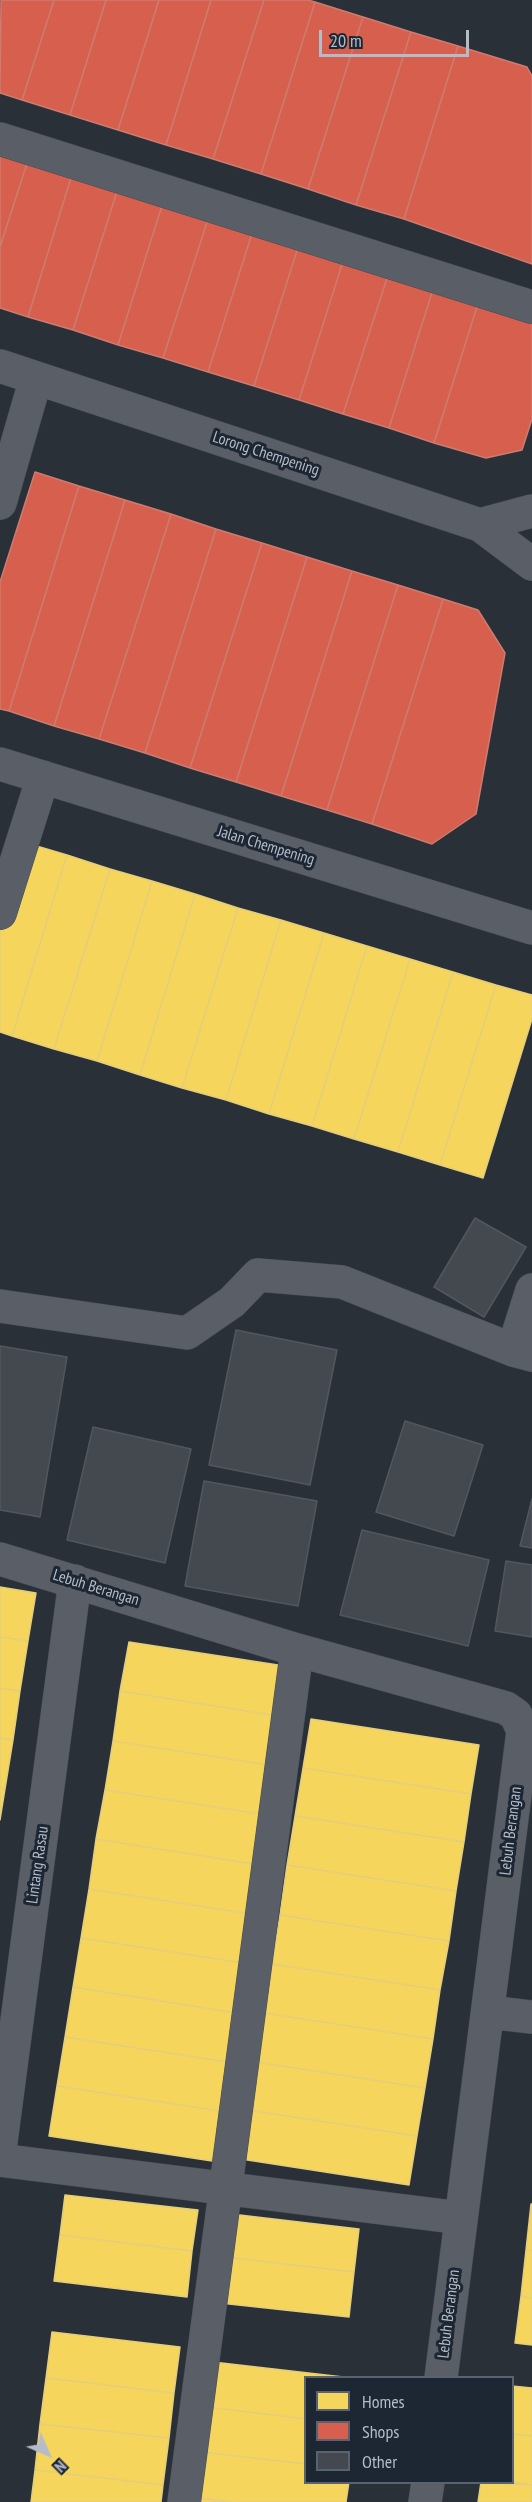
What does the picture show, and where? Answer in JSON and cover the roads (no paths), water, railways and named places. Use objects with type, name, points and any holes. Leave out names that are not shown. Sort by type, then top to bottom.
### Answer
[{"type":"street","points":[[0,139],[532,307]]},
{"type":"street","name":"Lorong Chempening","points":[[0,366],[480,525]]},
{"type":"street","points":[[0,503],[36,378]]},
{"type":"street","points":[[480,525],[532,511]]},
{"type":"street","points":[[480,525],[532,564]]},
{"type":"street","name":"Jalan Chempening","points":[[3,768],[44,777],[532,928]]},
{"type":"street","points":[[0,913],[44,777]]},
{"type":"street","points":[[0,1306],[187,1333],[232,1302],[258,1275],[342,1282],[523,1352],[532,1290]]},
{"type":"street","name":"Lebuh Berangan","points":[[0,1559],[297,1650],[506,1708],[516,1715],[523,1731],[441,2376]]},
{"type":"street","name":"Lintang Rasau","points":[[0,2149],[75,1581]]},
{"type":"street","points":[[184,2502],[297,1650]]},
{"type":"street","points":[[488,2012],[532,2017]]},
{"type":"street","points":[[0,2160],[461,2218]]},
{"type":"street","points":[[425,2502],[428,2484]]}]
